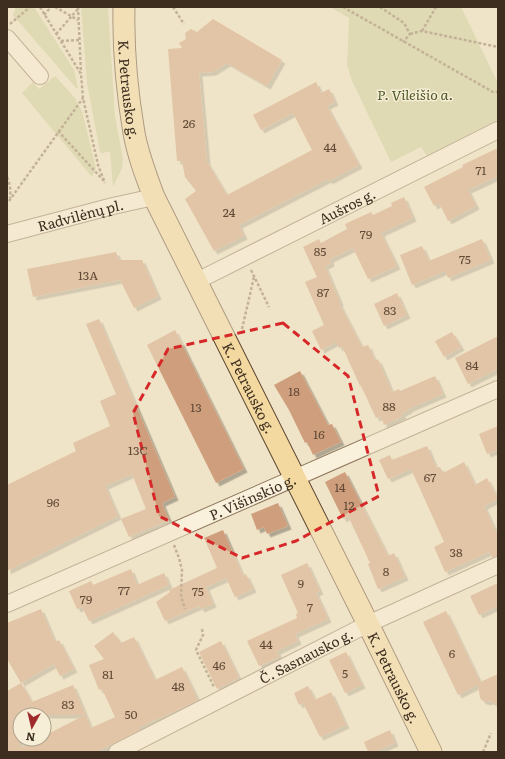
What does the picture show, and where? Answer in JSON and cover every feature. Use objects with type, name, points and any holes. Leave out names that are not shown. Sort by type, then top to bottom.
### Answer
[{"type":"main road","name":"K. Petrausko g.","points":[[124,7],[123,25],[127,79],[134,134],[142,164],[154,198],[431,752]]},
{"type":"street","points":[[7,38],[40,76]]},
{"type":"street","name":"Aušros g.","points":[[195,282],[498,130]]},
{"type":"street","name":"Radvilėnų pl.","points":[[7,234],[113,206],[154,198]]},
{"type":"street","name":"P. Višinskio g.","points":[[7,604],[498,389]]},
{"type":"street","name":"Č. Sasnausko g.","points":[[117,752],[368,624],[498,565]]},
{"type":"path","points":[[7,27],[30,7]]},
{"type":"path","points":[[40,7],[81,74]]},
{"type":"path","points":[[44,14],[51,7]]},
{"type":"path","points":[[55,7],[79,20]]},
{"type":"path","points":[[173,7],[184,24]]},
{"type":"path","points":[[343,7],[493,92],[498,92]]},
{"type":"path","points":[[380,7],[404,23],[410,34]]},
{"type":"path","points":[[422,31],[436,7]]},
{"type":"path","points":[[56,34],[78,8]]},
{"type":"path","points":[[58,132],[106,183],[98,165],[83,98],[78,8]]},
{"type":"path","points":[[403,42],[410,34],[422,31],[498,47]]},
{"type":"path","points":[[61,41],[80,40]]},
{"type":"path","points":[[7,177],[11,193],[9,201],[83,98]]},
{"type":"path","points":[[245,257],[269,307]]},
{"type":"path","points":[[242,329],[254,276]]},
{"type":"path","points":[[169,533],[182,570],[181,596],[185,609]]},
{"type":"path","points":[[202,629],[203,635],[196,650],[220,700]]},
{"type":"path","points":[[483,752],[491,733]]},
{"type":"highlighted area","points":[[283,323],[348,376],[379,496],[296,541],[242,558],[159,516],[133,413],[168,349]]},
{"type":"green space","points":[[16,7],[34,7],[74,70],[78,88],[76,88],[13,15]]},
{"type":"green space","points":[[81,7],[108,7],[115,116],[123,159],[122,168],[113,187],[110,152],[105,152],[103,154],[100,152],[87,83]]},
{"type":"green space","name":"P. Vileišio a.","points":[[330,7],[461,7],[498,83],[498,120],[427,156],[421,147],[391,162],[352,81],[347,65],[349,18]]},
{"type":"green space","points":[[55,76],[75,98],[82,111],[96,168],[92,177],[22,93],[33,82],[39,89]]},
{"type":"building","points":[[213,19],[282,60],[267,86],[227,63],[213,72],[199,73],[207,162],[227,195],[312,150],[293,113],[261,130],[253,115],[316,82],[321,93],[329,89],[335,102],[327,106],[359,165],[329,181],[328,179],[239,225],[244,236],[214,251],[185,199],[196,191],[185,177],[182,161],[177,161],[168,49],[182,48],[179,43],[186,39],[185,33],[191,29],[197,32]]},
{"type":"building","points":[[498,148],[498,176],[468,190],[476,206],[448,221],[439,203],[434,206],[424,187],[463,167],[462,165]]},
{"type":"building","points":[[404,197],[413,218],[381,233],[397,266],[368,279],[353,248],[330,259],[331,263],[325,266],[340,302],[339,303],[362,347],[368,345],[375,361],[378,359],[392,392],[399,389],[400,391],[435,376],[443,394],[408,409],[409,410],[402,413],[403,416],[384,425],[381,416],[376,418],[342,346],[339,348],[336,342],[321,350],[312,331],[324,325],[305,282],[317,277],[303,247],[319,239],[321,243],[347,229],[345,224],[371,212],[373,215],[392,206],[391,203]]},
{"type":"building","points":[[482,239],[491,260],[448,278],[445,271],[412,285],[400,255],[422,246],[429,261]]},
{"type":"building","points":[[116,252],[119,260],[142,260],[158,296],[134,308],[120,280],[33,297],[27,269]]},
{"type":"building","points":[[397,293],[407,315],[384,326],[374,304]]},
{"type":"building","points":[[99,319],[175,497],[162,503],[169,520],[129,537],[121,519],[146,509],[132,474],[105,486],[118,516],[7,571],[7,485],[76,451],[73,443],[110,426],[100,401],[116,394],[86,324]]},
{"type":"building","points":[[175,330],[244,469],[216,483],[147,345]]},
{"type":"building","points":[[452,332],[461,347],[444,357],[435,341]]},
{"type":"building","points":[[498,336],[498,369],[468,384],[455,358]]},
{"type":"building","points":[[300,371],[328,425],[332,424],[341,442],[313,455],[274,385]]},
{"type":"building","points":[[498,426],[498,450],[487,454],[479,434]]},
{"type":"building","points":[[427,446],[436,468],[440,467],[443,473],[464,462],[475,485],[487,478],[498,499],[484,506],[498,536],[498,556],[492,557],[489,552],[445,572],[434,547],[444,542],[411,469],[388,479],[379,460],[390,455],[392,460]]},
{"type":"building","points":[[345,472],[388,556],[394,553],[405,577],[378,589],[368,564],[370,563],[348,516],[343,519],[325,482]]},
{"type":"building","points":[[278,503],[288,526],[267,534],[264,527],[257,530],[251,514]]},
{"type":"building","points":[[223,530],[243,576],[246,574],[253,589],[235,597],[226,578],[206,587],[213,604],[201,609],[199,606],[165,621],[156,602],[170,592],[169,590],[217,568],[204,538]]},
{"type":"building","points":[[307,563],[320,591],[316,593],[328,619],[295,634],[298,641],[277,651],[279,657],[259,666],[247,641],[297,618],[296,614],[298,613],[281,575]]},
{"type":"building","points":[[131,569],[137,585],[164,573],[169,585],[89,621],[82,607],[77,609],[69,591],[91,581],[93,585]]},
{"type":"building","points":[[498,583],[498,606],[479,615],[470,596]]},
{"type":"building","points":[[41,609],[55,642],[59,640],[74,669],[60,676],[54,664],[21,683],[7,659],[7,623]]},
{"type":"building","points":[[446,611],[480,682],[498,674],[498,705],[490,701],[483,701],[480,698],[478,685],[458,695],[423,622]]},
{"type":"building","points":[[113,632],[121,643],[134,637],[155,680],[182,667],[198,700],[139,727],[140,730],[96,752],[7,752],[7,691],[21,683],[32,702],[73,685],[91,728],[115,717],[102,689],[99,690],[89,665],[104,659],[94,646]]},
{"type":"building","points":[[221,641],[239,678],[217,689],[199,652]]},
{"type":"building","points":[[346,652],[362,685],[345,693],[329,660]]},
{"type":"building","points":[[308,686],[315,700],[331,692],[346,725],[320,737],[303,703],[299,705],[294,693]]},
{"type":"building","points":[[390,730],[395,743],[374,752],[368,752],[364,742]]}]
